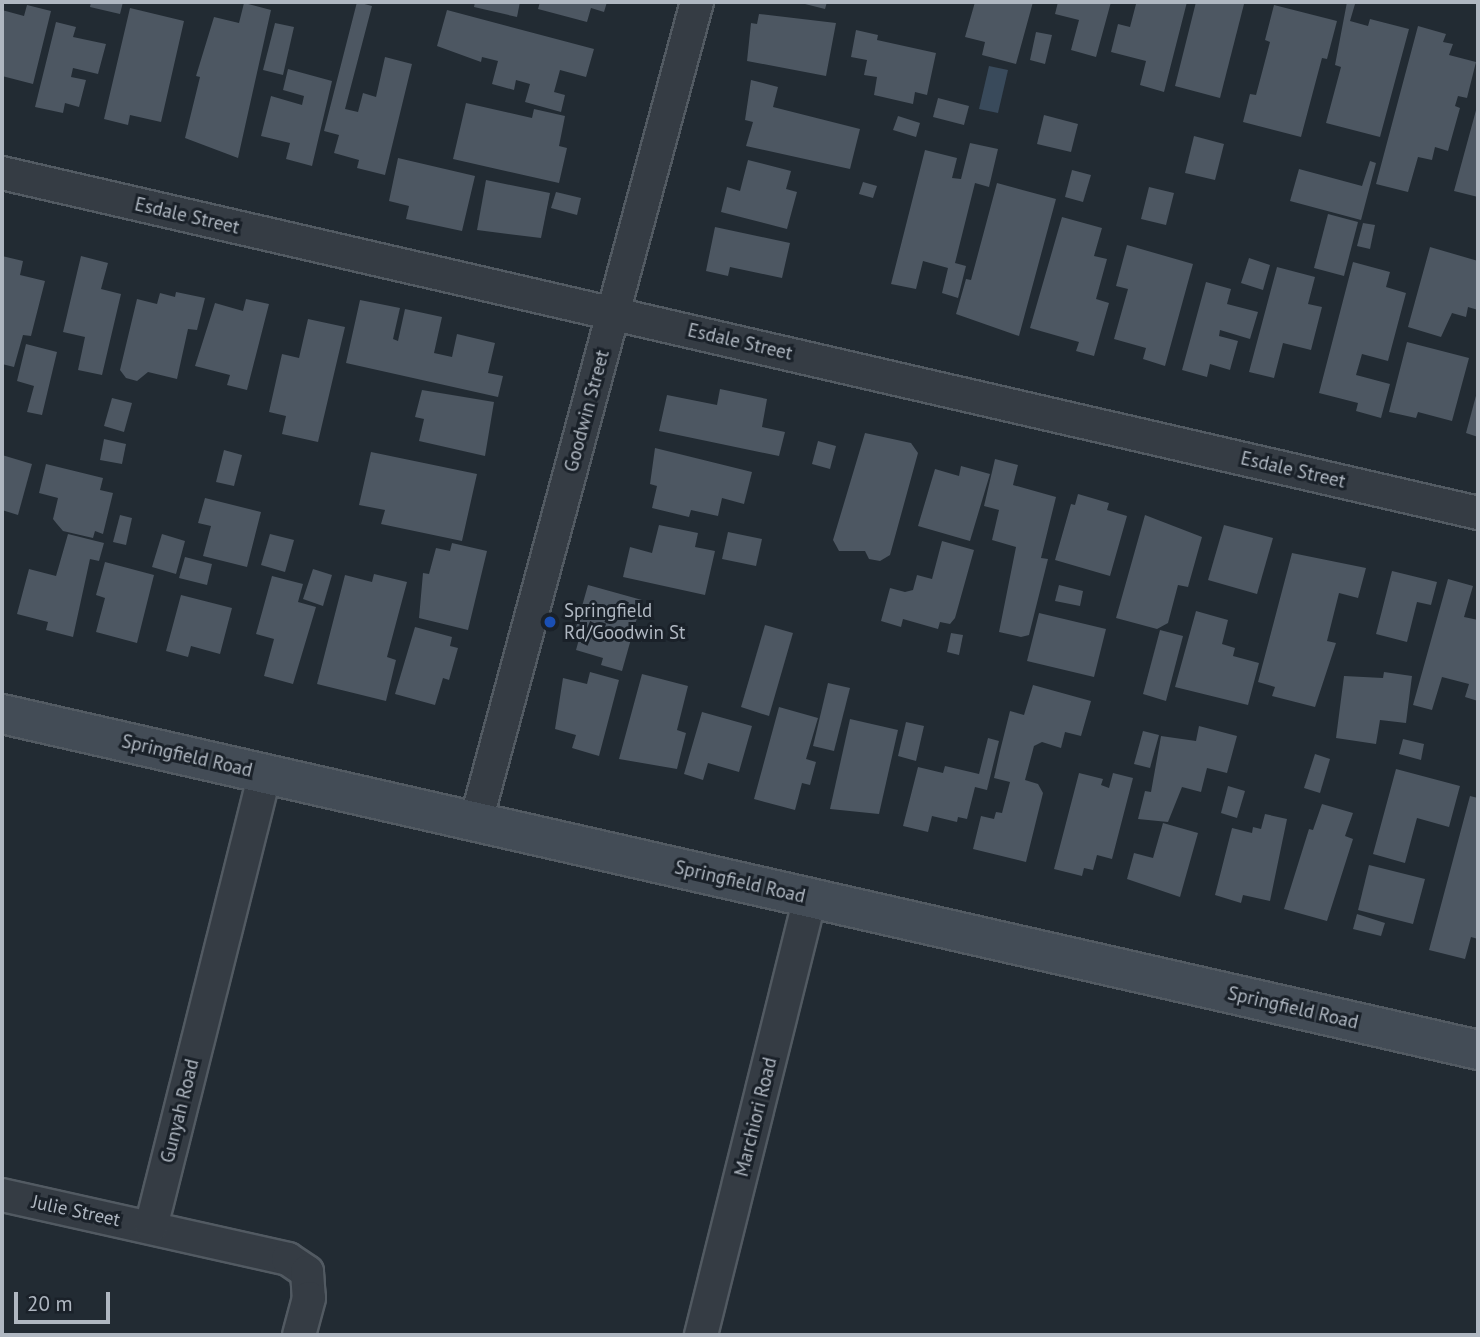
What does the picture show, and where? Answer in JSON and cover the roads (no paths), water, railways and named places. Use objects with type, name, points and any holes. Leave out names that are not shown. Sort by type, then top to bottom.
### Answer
[{"type":"main road","name":"Springfield Road","points":[[2,713],[1478,1050]]},
{"type":"street","name":"Goodwin Street","points":[[476,821],[697,2]]},
{"type":"street","name":"Esdale Street","points":[[2,173],[1478,513]]},
{"type":"street","name":"Gunyah Road","points":[[151,1227],[265,773]]},
{"type":"street","name":"Marchiori Road","points":[[701,1335],[810,898]]},
{"type":"street","name":"Julie Street","points":[[2,1195],[151,1227]]},
{"type":"street","points":[[151,1227],[288,1259],[298,1265],[307,1272],[309,1298],[299,1335]]},
{"type":"water","points":[[989,66],[1008,70],[998,113],[979,109]]},
{"type":"place","name":"Springfield Rd/Goodwin St","points":[[550,622]]}]
